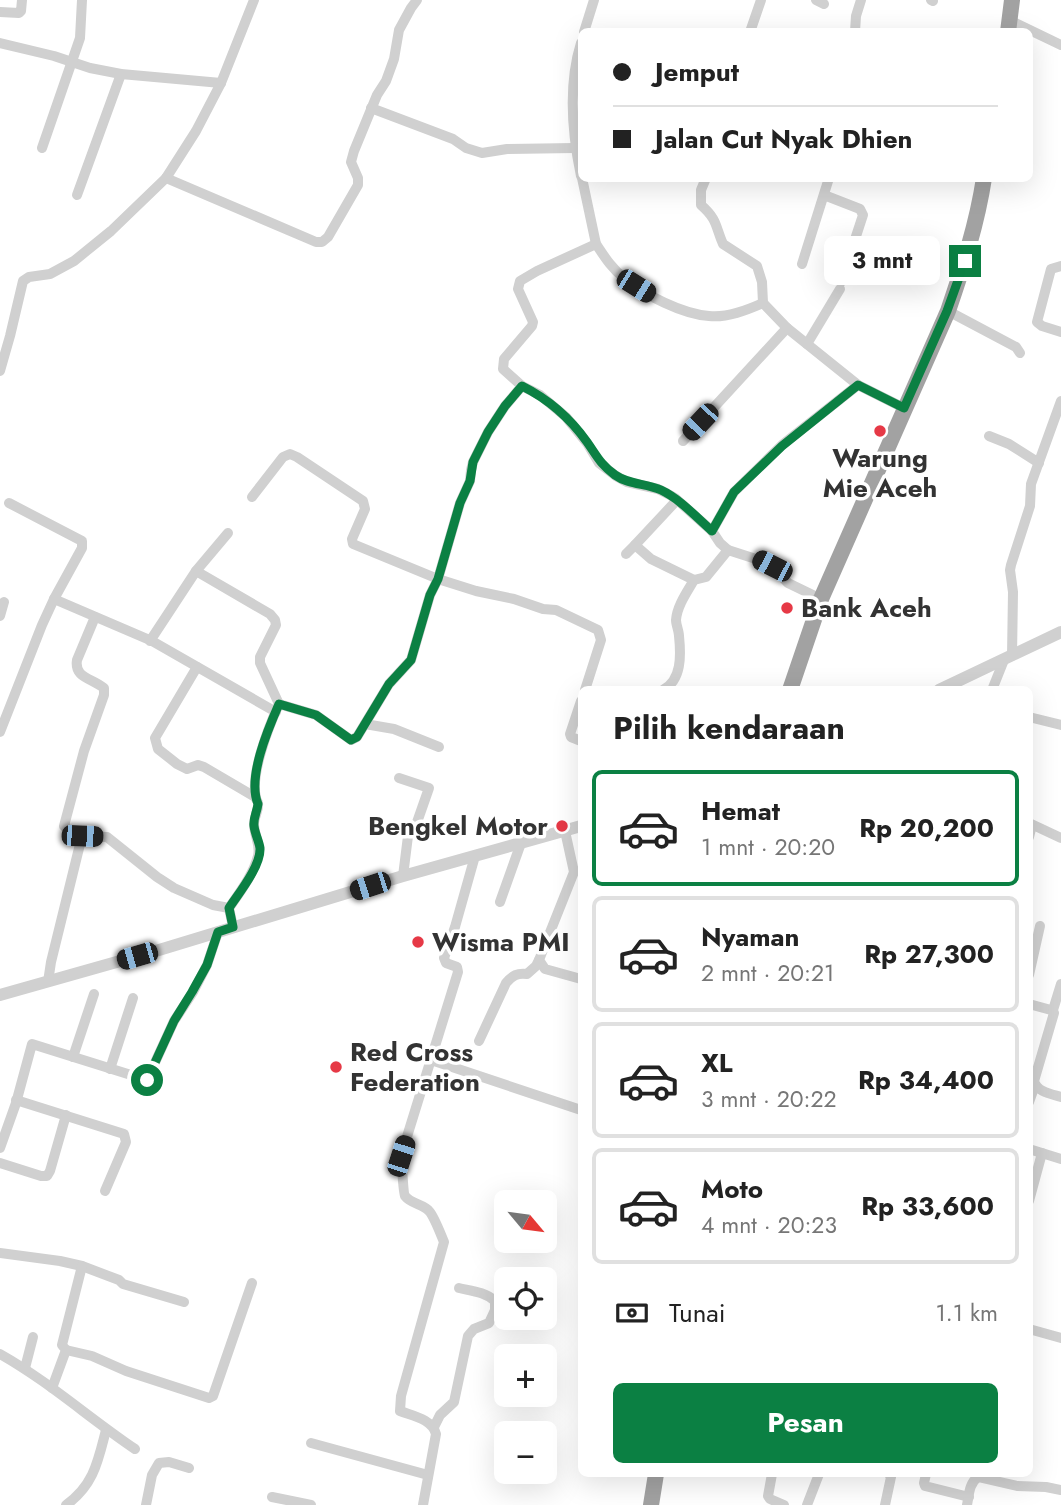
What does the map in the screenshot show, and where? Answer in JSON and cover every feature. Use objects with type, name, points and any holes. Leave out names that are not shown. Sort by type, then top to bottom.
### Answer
[{"type":"highway","points":[[1008,26],[1012,0]]},
{"type":"highway","points":[[791,686],[821,599],[947,311],[965,261],[983,182]]},
{"type":"highway","points":[[651,1505],[656,1477]]},
{"type":"highway","points":[[662,1505],[667,1477]]},
{"type":"street","points":[[0,12],[19,13],[22,0]]},
{"type":"street","points":[[42,148],[80,38],[82,0]]},
{"type":"street","points":[[0,370],[23,281],[29,277],[50,274],[74,261],[111,231],[166,178],[196,131],[221,83],[254,0]]},
{"type":"street","points":[[166,178],[316,242],[322,242],[328,237],[358,185],[351,162],[377,95],[386,81],[394,59],[399,30],[417,0]]},
{"type":"street","points":[[585,28],[594,0]]},
{"type":"street","points":[[751,28],[761,0]]},
{"type":"street","points":[[855,28],[861,0]]},
{"type":"street","points":[[1033,35],[1061,45]]},
{"type":"street","points":[[0,43],[121,74],[221,83]]},
{"type":"street","points":[[578,52],[573,96],[573,134],[578,162]]},
{"type":"street","points":[[77,195],[121,74]]},
{"type":"street","points":[[372,108],[482,153],[507,149],[575,148]]},
{"type":"street","points":[[582,182],[596,244],[607,261],[624,278],[648,294],[683,310],[708,317],[723,316],[762,303]]},
{"type":"street","points":[[704,182],[701,190],[701,205],[717,224],[723,244],[757,266],[762,282],[762,303],[787,328],[858,385],[904,408]]},
{"type":"street","points":[[802,264],[828,182]]},
{"type":"street","points":[[807,344],[840,285],[863,215],[860,208],[824,195]]},
{"type":"street","points":[[596,244],[520,281],[518,289],[533,322],[504,359],[503,369],[566,417],[599,463],[616,476],[627,482],[658,489],[677,500],[712,531],[728,550],[759,559],[772,566],[788,583],[821,599]]},
{"type":"street","points":[[1061,266],[1051,269],[1037,323],[1061,332]]},
{"type":"street","points":[[947,311],[1016,347],[1020,354]]},
{"type":"street","points":[[683,441],[787,328]]},
{"type":"street","points":[[712,531],[734,492],[782,446],[858,385]]},
{"type":"street","points":[[54,599],[150,641],[278,708],[316,715],[351,740],[357,737],[389,684],[411,660],[460,503],[470,481],[473,462],[488,432],[522,386]]},
{"type":"street","points":[[994,686],[1008,658],[1013,580],[1010,570],[1030,506],[1031,484],[1061,401]]},
{"type":"street","points":[[989,436],[1009,444],[1039,463]]},
{"type":"street","points":[[252,497],[283,457],[290,454],[297,457],[363,500],[365,509],[352,539],[353,544],[438,579],[543,609],[556,610],[598,630],[601,640],[586,686]]},
{"type":"street","points":[[626,554],[677,500]]},
{"type":"street","points":[[0,732],[42,625],[82,548],[82,541],[9,503]]},
{"type":"street","points":[[150,641],[196,571],[228,533]]},
{"type":"street","points":[[635,545],[651,559],[694,580],[706,577],[728,550]]},
{"type":"street","points":[[196,571],[270,614],[276,625],[260,657],[278,708],[264,743],[256,775],[255,797],[258,804],[254,828],[260,848],[247,881],[229,908],[233,927]]},
{"type":"street","points":[[669,686],[678,674],[679,636],[676,621],[679,608],[694,580]]},
{"type":"street","points":[[0,616],[4,602]]},
{"type":"street","points":[[95,617],[76,667],[79,674],[104,688],[104,695],[84,751],[64,826],[73,834],[107,837],[174,888],[213,905],[229,908]]},
{"type":"street","points":[[948,686],[1061,632]]},
{"type":"street","points":[[197,667],[155,738],[158,749],[187,769],[198,765],[204,767],[255,797]]},
{"type":"street","points":[[578,710],[570,734],[578,740]]},
{"type":"street","points":[[1033,718],[1061,725]]},
{"type":"street","points":[[365,724],[394,729],[439,747]]},
{"type":"street","points":[[398,778],[429,788],[415,828],[408,836],[403,876]]},
{"type":"street","points":[[1033,825],[1061,838]]},
{"type":"street","points":[[0,995],[578,827]]},
{"type":"street","points":[[480,1041],[506,982],[511,976],[527,974],[536,966],[578,872],[565,831]]},
{"type":"street","points":[[48,982],[82,836]]},
{"type":"street","points":[[500,902],[521,843]]},
{"type":"street","points":[[423,1505],[436,1434],[429,1423],[400,1411],[401,1396],[444,1242],[429,1211],[406,1198],[403,1191],[401,1156],[458,972],[457,967],[446,963],[444,958],[475,856]]},
{"type":"street","points":[[1033,957],[1040,926]]},
{"type":"street","points":[[0,1148],[32,1044],[147,1080],[174,1021],[207,965],[218,932]]},
{"type":"street","points":[[539,960],[545,969],[578,978]]},
{"type":"street","points":[[1033,1091],[1061,984]]},
{"type":"street","points":[[74,1057],[94,994]]},
{"type":"street","points":[[110,1069],[133,998]]},
{"type":"street","points":[[1033,1005],[1053,1010]]},
{"type":"street","points":[[431,1060],[578,1109]]},
{"type":"street","points":[[1035,1085],[1040,1090],[1061,1097]]},
{"type":"street","points":[[16,1100],[119,1131],[126,1137],[105,1191]]},
{"type":"street","points":[[0,1163],[47,1176],[66,1115]]},
{"type":"street","points":[[1033,1150],[1061,1159]]},
{"type":"street","points":[[1033,1186],[1042,1153]]},
{"type":"street","points":[[0,1253],[82,1266],[123,1284],[184,1302]]},
{"type":"street","points":[[82,1266],[62,1345],[66,1350],[92,1356],[126,1371],[209,1398],[213,1396],[253,1283]]},
{"type":"street","points":[[434,1427],[440,1415],[454,1402],[468,1336],[474,1329],[489,1323],[495,1310],[495,1301],[483,1293],[459,1288]]},
{"type":"street","points":[[1033,1330],[1061,1338]]},
{"type":"street","points":[[25,1368],[33,1337]]},
{"type":"street","points":[[52,1388],[66,1350]]},
{"type":"street","points":[[0,1354],[25,1368],[135,1449]]},
{"type":"street","points":[[66,1505],[80,1494],[95,1472],[106,1430]]},
{"type":"street","points":[[311,1443],[428,1475]]},
{"type":"street","points":[[146,1505],[152,1475],[159,1463],[169,1462],[189,1468]]},
{"type":"street","points":[[771,1477],[769,1499],[784,1505]]},
{"type":"street","points":[[807,1505],[818,1477]]},
{"type":"street","points":[[885,1505],[891,1477]]},
{"type":"street","points":[[925,1477],[925,1486],[968,1501],[972,1480],[978,1477],[1017,1486],[1061,1490]]},
{"type":"street","points":[[272,1497],[311,1505]]},
{"type":"place","name":"Warung Mie Aceh","points":[[880,431]]},
{"type":"place","name":"Bank Aceh","points":[[787,608]]},
{"type":"place","name":"Bengkel Motor","points":[[562,826]]},
{"type":"place","name":"Wisma PMI","points":[[418,942]]},
{"type":"place","name":"Red Cross Federation","points":[[336,1067]]},
{"type":"route","points":[[147,1080],[174,1021],[207,965],[218,932],[233,927],[229,908],[247,881],[259,855],[260,848],[254,828],[258,804],[255,797],[256,775],[264,743],[279,704],[316,715],[346,738],[351,740],[357,737],[389,684],[411,660],[460,503],[469,485],[473,462],[488,432],[522,386],[540,395],[566,417],[599,463],[616,476],[627,482],[658,489],[675,498],[712,531],[734,492],[782,446],[858,385],[904,408],[947,311],[965,261]]}]
